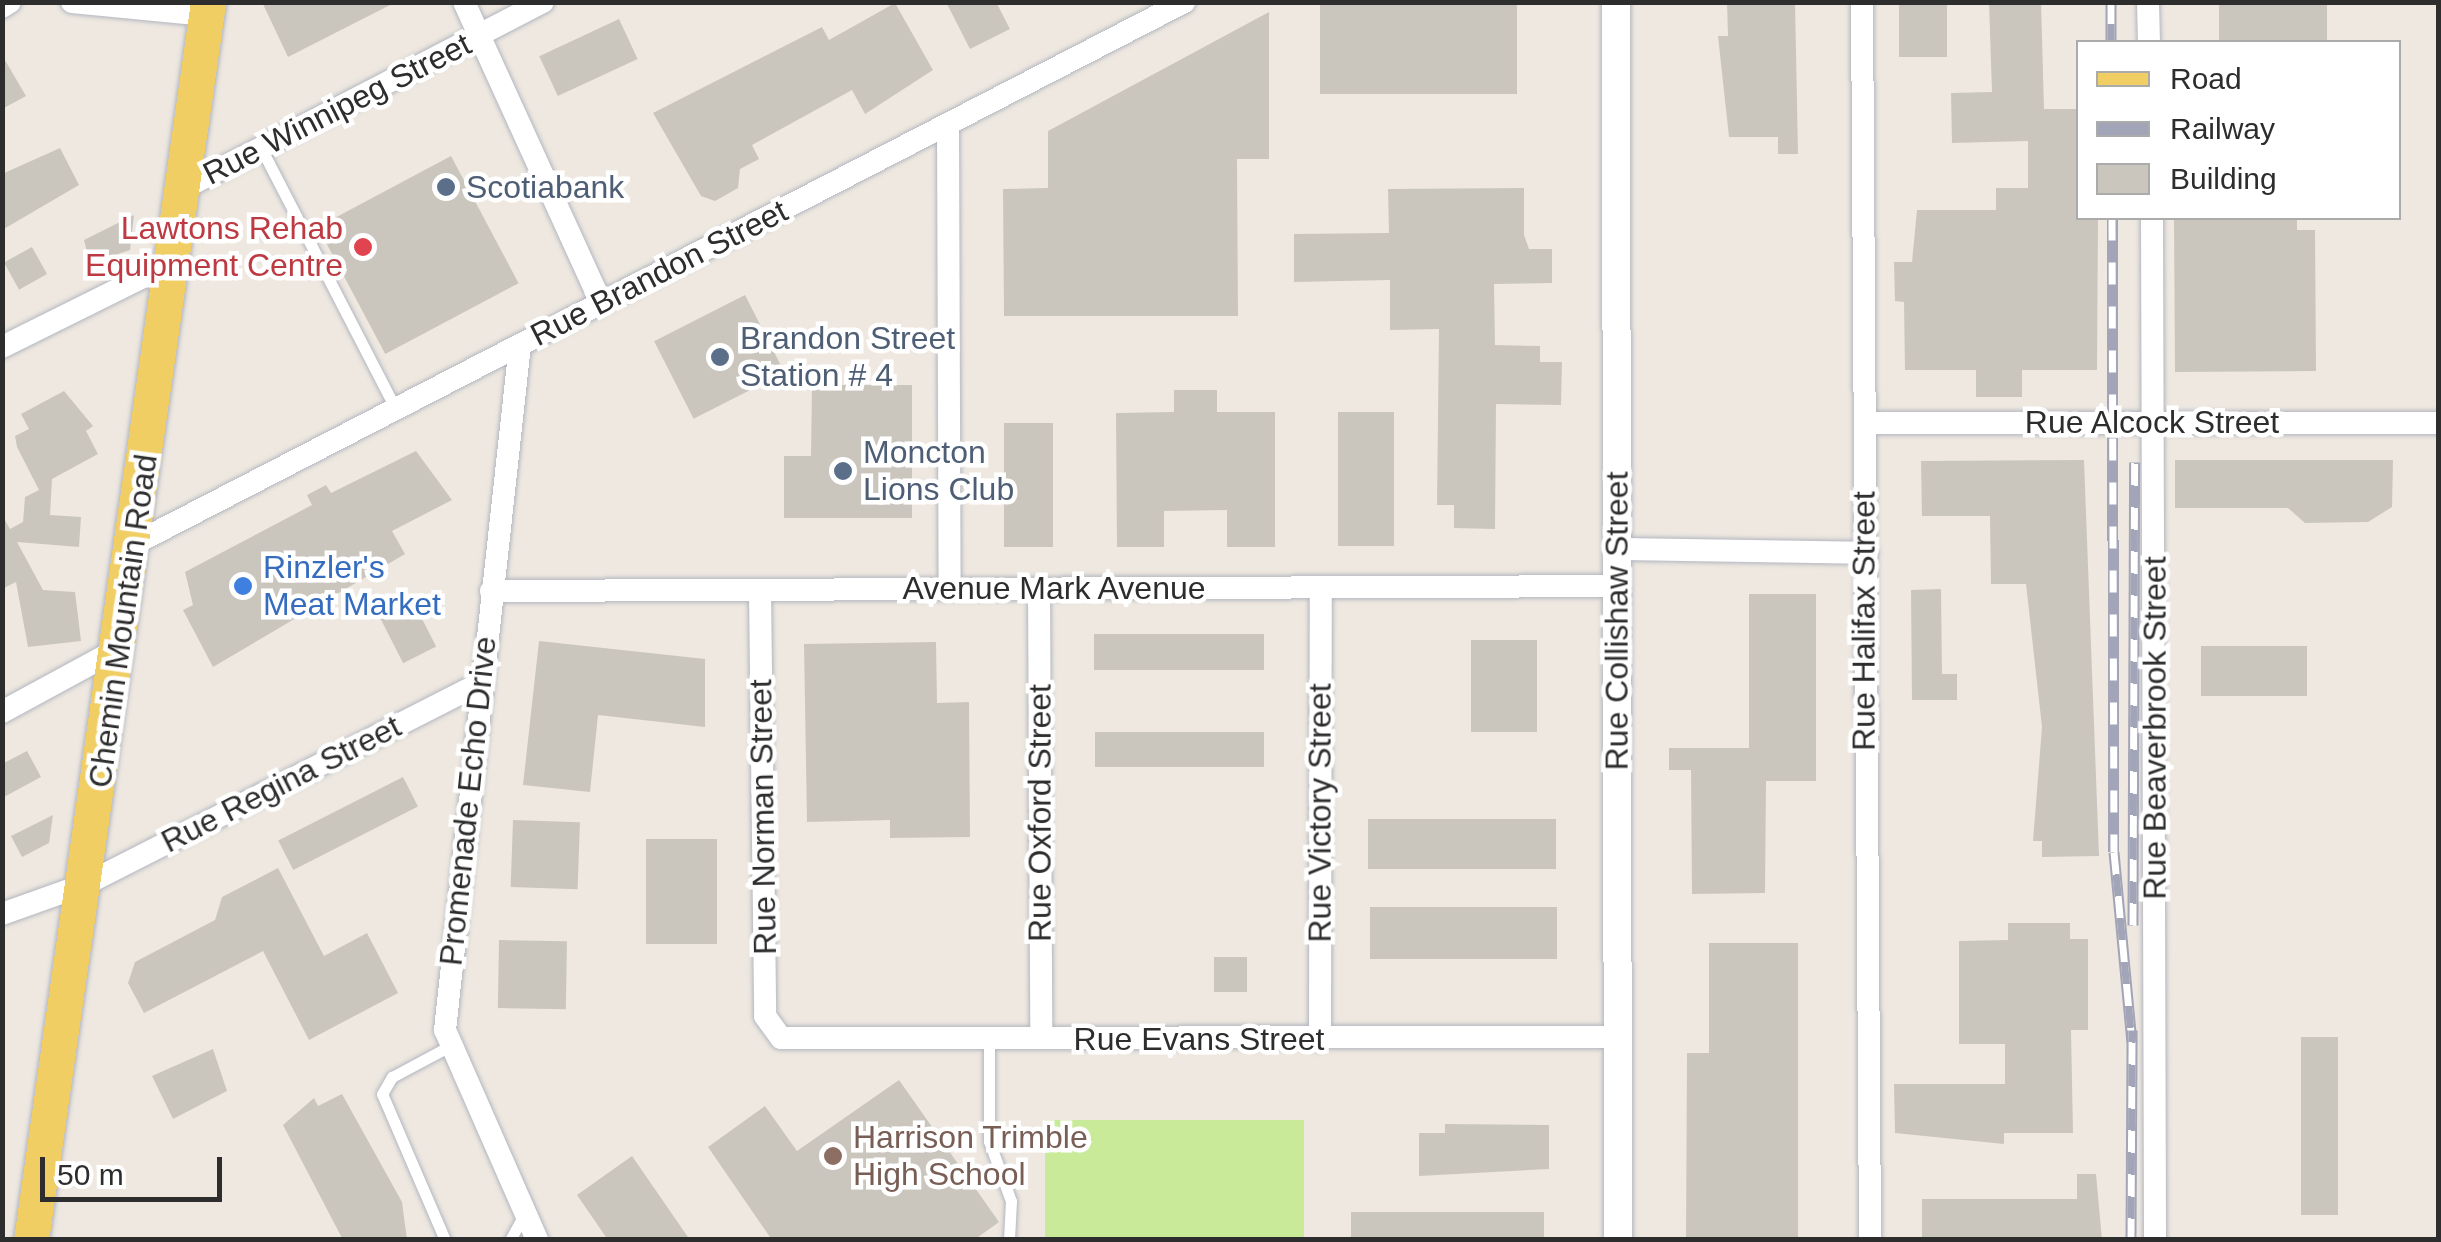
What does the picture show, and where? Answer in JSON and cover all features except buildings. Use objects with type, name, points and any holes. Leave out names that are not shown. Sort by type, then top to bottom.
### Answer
[{"type":"main road","name":"Chemin Mountain Road","points":[[30,1240],[86,884],[207,8]]},
{"type":"street","points":[[2,6],[10,2]]},
{"type":"street","points":[[72,2],[207,8]]},
{"type":"street","points":[[464,2],[600,303]]},
{"type":"street","name":"Rue Winnipeg Street","points":[[184,188],[544,2]]},
{"type":"street","name":"Rue Collishaw Street","points":[[1616,2],[1618,1240]]},
{"type":"street","name":"Rue Halifax Street","points":[[1862,2],[1870,1240]]},
{"type":"street","points":[[2148,2],[2149,40]]},
{"type":"street","name":"Rue Brandon Street","points":[[134,544],[1169,6]]},
{"type":"street","points":[[948,124],[950,589]]},
{"type":"street","name":"Rue Beaverbrook Street","points":[[2152,220],[2155,1240]]},
{"type":"street","points":[[2,347],[173,262]]},
{"type":"street","name":"Promenade Echo Drive","points":[[520,345],[492,591],[477,685],[445,1030],[537,1240]]},
{"type":"street","name":"Rue Alcock Street","points":[[1864,423],[2438,423]]},
{"type":"street","points":[[1617,549],[1867,553]]},
{"type":"street","name":"Avenue Mark Avenue","points":[[492,591],[1617,586]]},
{"type":"street","name":"Rue Victory Street","points":[[1320,587],[1320,1040]]},
{"type":"street","name":"Rue Oxford Street","points":[[1039,588],[1040,1038]]},
{"type":"street","name":"Rue Norman Street","points":[[760,590],[765,1016],[781,1038]]},
{"type":"street","points":[[2,712],[118,649]]},
{"type":"street","name":"Rue Regina Street","points":[[2,914],[86,884],[477,685]]},
{"type":"street","name":"Rue Evans Street","points":[[781,1038],[1618,1037]]},
{"type":"lane","points":[[261,148],[396,409]]},
{"type":"lane","points":[[989,1037],[989,1141],[1011,1201],[1009,1240]]},
{"type":"lane","points":[[445,1240],[382,1094],[392,1077],[452,1045]]},
{"type":"lane","points":[[510,1240],[525,1212]]},
{"type":"green space","points":[[1045,1120],[1304,1120],[1304,1239],[1045,1239]]},
{"type":"railway","points":[[2111,2],[2111,40]]},
{"type":"railway","points":[[2112,220],[2114,852],[2132,1041]]},
{"type":"railway","points":[[2133,925],[2135,462]]},
{"type":"railway","points":[[2131,1240],[2132,1030]]},
{"type":"place","name":"Scotiabank","points":[[446,187]]},
{"type":"place","name":"Lawtons Rehab Equipment Centre","points":[[363,247]]},
{"type":"place","name":"Brandon Street Station # 4","points":[[720,357]]},
{"type":"place","name":"Moncton Lions Club","points":[[843,471]]},
{"type":"place","name":"Rinzler's Meat Market","points":[[243,586]]},
{"type":"place","name":"Harrison Trimble High School","points":[[833,1156]]}]
